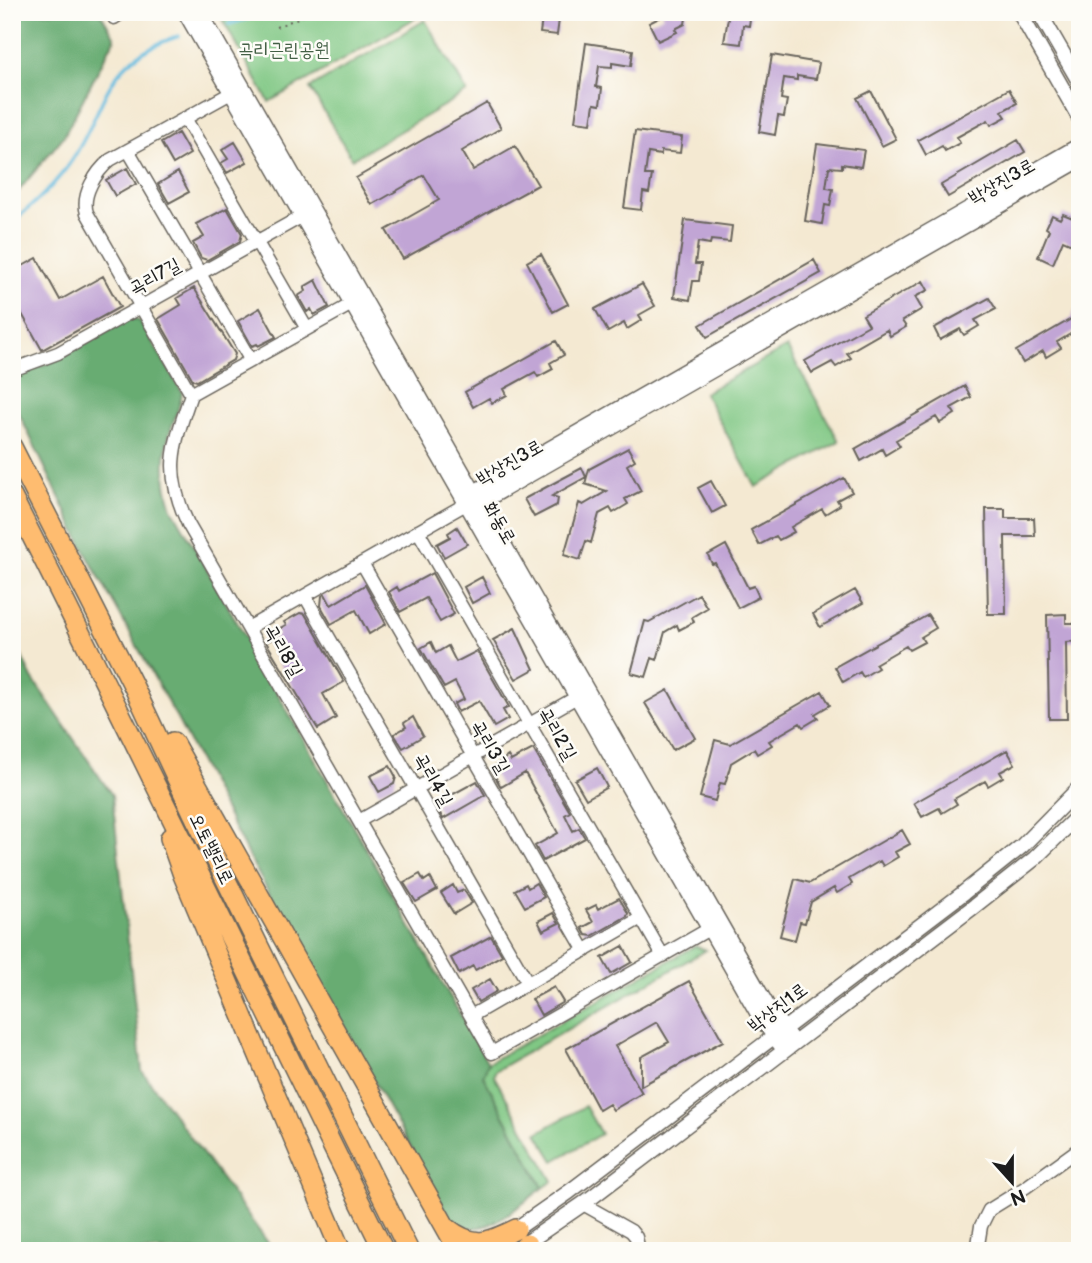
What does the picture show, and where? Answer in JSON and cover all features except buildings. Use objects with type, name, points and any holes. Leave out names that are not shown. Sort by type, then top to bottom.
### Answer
[{"type":"highway","name":"오토밸리로","points":[[12,447],[118,654],[193,813],[409,1251]]},
{"type":"highway","name":"오토밸리로","points":[[12,497],[133,735],[384,1251]]},
{"type":"highway","points":[[118,654],[171,738],[459,1251]]},
{"type":"highway","points":[[133,735],[183,875],[341,1251]]},
{"type":"highway","points":[[446,1227],[464,1240],[480,1242],[497,1238],[519,1244]]},
{"type":"street","points":[[111,12],[114,18],[123,12]]},
{"type":"street","name":"화동로","points":[[185,12],[231,93],[307,214]]},
{"type":"street","name":"화동로","points":[[200,12],[307,214],[473,499],[709,929],[789,1047]]},
{"type":"street","points":[[1019,12],[1080,119]]},
{"type":"street","points":[[1039,12],[1080,83]]},
{"type":"street","points":[[231,93],[105,165],[87,192],[84,203],[87,213],[191,394],[357,301]]},
{"type":"street","points":[[185,118],[307,329]]},
{"type":"street","name":"박상진3로","points":[[473,499],[1080,145]]},
{"type":"street","points":[[128,150],[251,361]]},
{"type":"street","name":"박상진3로","points":[[473,499],[1080,160]]},
{"type":"street","name":"곡리7길","points":[[12,370],[58,353],[307,214]]},
{"type":"street","name":"곡리8길","points":[[191,394],[174,450],[172,480],[188,524],[492,1053],[709,929]]},
{"type":"street","points":[[248,628],[473,499]]},
{"type":"street","name":"곡리2길","points":[[418,531],[663,956]]},
{"type":"street","name":"곡리3길","points":[[362,563],[584,951]]},
{"type":"street","name":"곡리4길","points":[[305,596],[528,983]]},
{"type":"street","points":[[359,821],[582,694]]},
{"type":"street","name":"화동로","points":[[582,694],[768,1007],[778,1033]]},
{"type":"street","name":"박상진1로","points":[[519,1244],[569,1192],[1022,846],[1080,787]]},
{"type":"street","name":"박상진1로","points":[[491,1251],[519,1244],[583,1204],[1013,875],[1080,814]]},
{"type":"street","points":[[471,1016],[641,918]]},
{"type":"street","points":[[977,1251],[981,1226],[989,1210],[1080,1148]]},
{"type":"street","points":[[583,1204],[631,1231],[636,1237],[639,1251]]},
{"type":"path","points":[[276,27],[313,12]]},
{"type":"green space","points":[[12,12],[100,12],[115,38],[64,136],[12,199]]},
{"type":"green space","name":"곡리근린공원","points":[[218,12],[426,12],[269,102]]},
{"type":"green space","points":[[425,20],[467,92],[352,159],[310,88]]},
{"type":"green space","points":[[129,318],[140,321],[182,392],[165,455],[166,487],[172,508],[488,1063],[483,1076],[543,1188],[499,1220],[487,1225],[474,1228],[451,1220],[249,857],[87,555],[12,399],[12,378],[60,358]]},
{"type":"green space","points":[[787,347],[839,441],[756,487],[704,393]]},
{"type":"green space","points":[[12,637],[32,678],[112,795],[142,1071],[274,1251],[12,1251]]},
{"type":"green space","points":[[695,946],[706,950],[495,1071],[494,1076],[553,1181],[543,1188],[483,1076],[488,1063]]},
{"type":"green space","points":[[585,1106],[601,1134],[554,1161],[537,1133]]},
{"type":"waterway","points":[[229,24],[271,12]]},
{"type":"waterway","points":[[12,222],[45,193],[66,169],[110,85],[121,71],[154,46],[179,36]]}]
